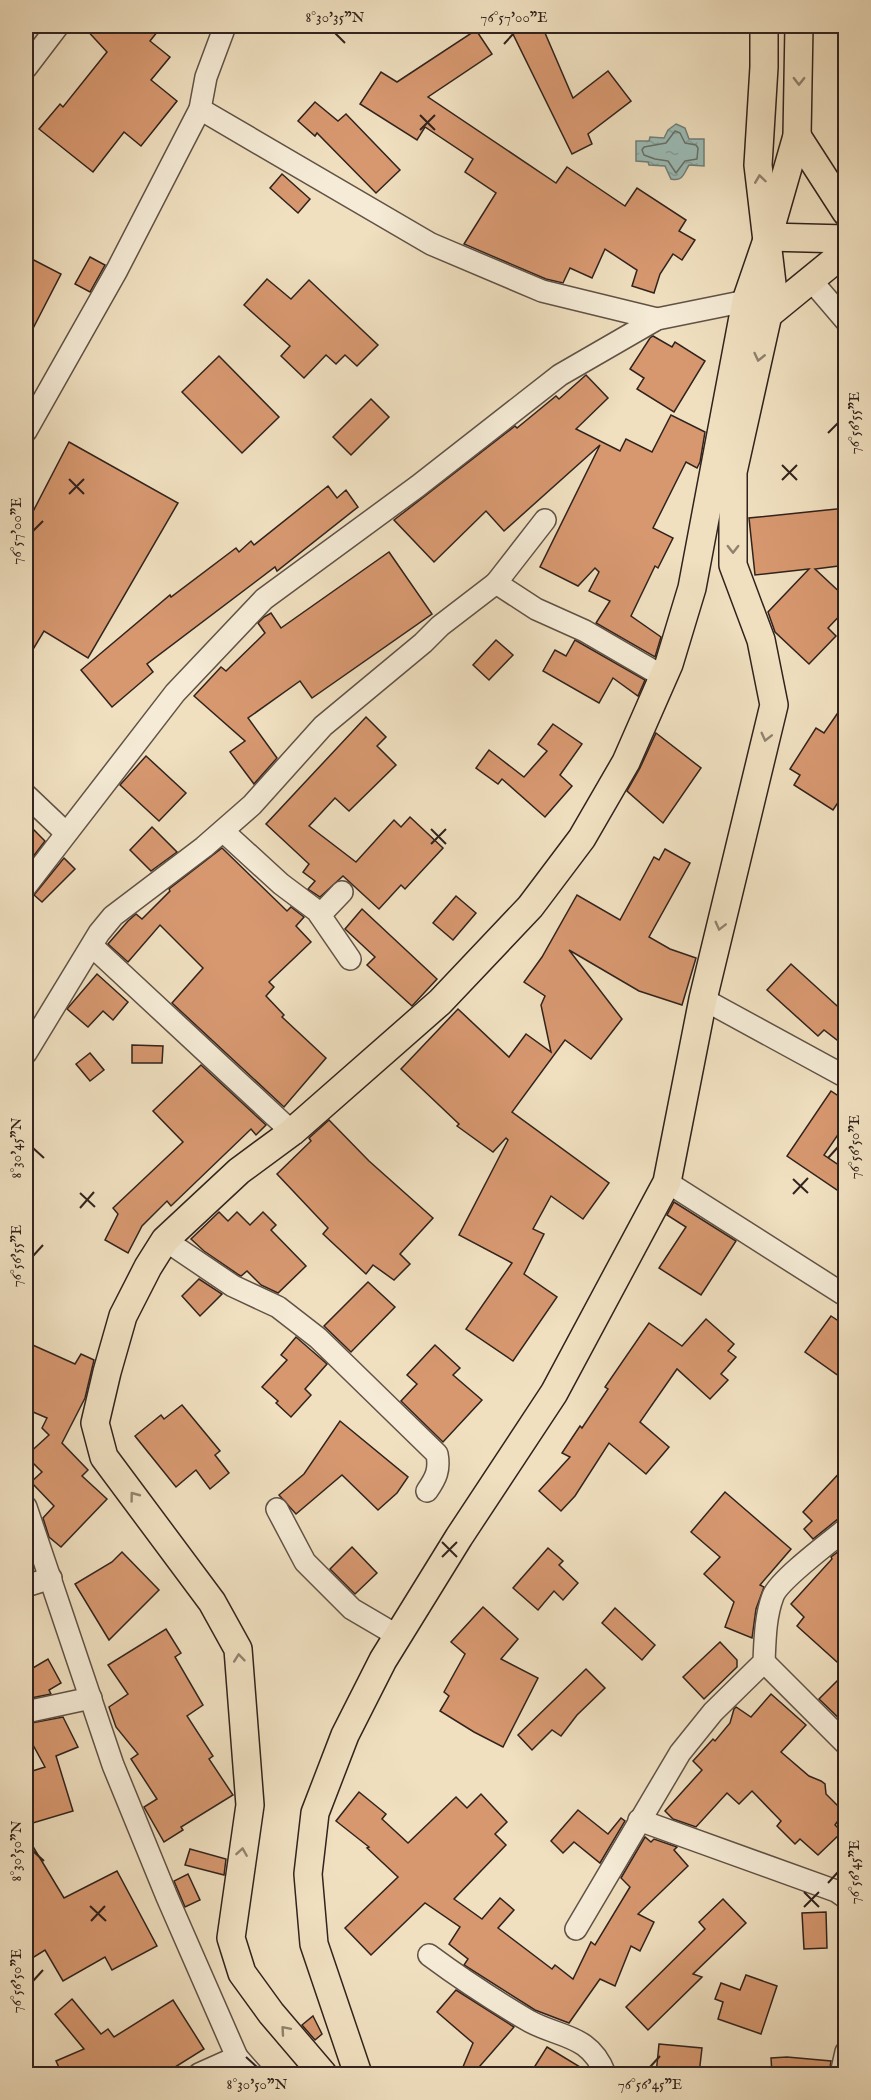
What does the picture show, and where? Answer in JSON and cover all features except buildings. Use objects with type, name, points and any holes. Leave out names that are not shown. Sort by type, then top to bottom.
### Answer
[{"type":"main road","points":[[323,2074],[271,2013],[242,1973],[231,1938],[233,1910],[250,1804],[238,1648],[212,1602],[104,1457],[95,1423],[123,1316],[148,1267],[165,1240],[239,1171],[292,1132],[440,1002],[530,907],[582,838],[627,762],[664,677],[692,588],[762,307],[773,292],[758,165],[764,68],[764,26]]},
{"type":"main road","points":[[768,237],[797,136],[799,26]]},
{"type":"main road","points":[[797,136],[846,212]]},
{"type":"main road","points":[[768,237],[846,239]]},
{"type":"main road","points":[[358,2074],[314,1944],[308,1874],[315,1813],[345,1735],[398,1636],[459,1537],[554,1393],[667,1182],[703,999],[774,705],[760,640],[733,565],[733,472],[762,307],[810,279],[846,251]]},
{"type":"street","points":[[26,68],[58,26]]},
{"type":"street","points":[[26,431],[117,270],[200,109],[206,77],[225,26]]},
{"type":"street","points":[[200,109],[430,244],[542,291],[657,319],[762,307]]},
{"type":"street","points":[[810,279],[846,321]]},
{"type":"street","points":[[26,886],[175,693],[264,599],[418,486],[560,375],[657,319]]},
{"type":"street","points":[[26,1053],[113,916],[204,847],[252,806],[322,726],[423,643],[440,626],[496,583],[545,520]]},
{"type":"street","points":[[496,583],[536,609],[585,631],[664,677]]},
{"type":"street","points":[[26,795],[66,833]]},
{"type":"street","points":[[223,831],[281,884],[317,911],[350,959]]},
{"type":"street","points":[[320,915],[342,892]]},
{"type":"street","points":[[92,946],[292,1132]]},
{"type":"street","points":[[703,999],[846,1077]]},
{"type":"street","points":[[667,1182],[846,1296]]},
{"type":"street","points":[[165,1240],[233,1286],[278,1306],[318,1338],[362,1379],[437,1454],[439,1467],[437,1476],[427,1491]]},
{"type":"street","points":[[26,1507],[118,1776],[167,1897],[237,2057],[252,2074]]},
{"type":"street","points":[[277,1509],[305,1562],[352,1609],[398,1636]]},
{"type":"street","points":[[576,1929],[680,1753],[713,1712],[764,1662],[766,1626],[773,1594],[802,1565],[846,1528]]},
{"type":"street","points":[[26,1586],[51,1578]]},
{"type":"street","points":[[764,1662],[846,1743]]},
{"type":"street","points":[[26,1712],[92,1698]]},
{"type":"street","points":[[639,1820],[836,1891],[846,1898]]},
{"type":"street","points":[[429,1955],[532,2022],[571,2037],[594,2054],[605,2074]]},
{"type":"street","points":[[841,2074],[846,2052]]},
{"type":"street","points":[[199,2074],[237,2057]]},
{"type":"water","points":[[676,124],[685,128],[689,139],[704,139],[704,166],[689,165],[683,176],[675,180],[671,179],[665,166],[636,161],[636,141],[649,141],[650,137],[664,138],[668,130]]}]
